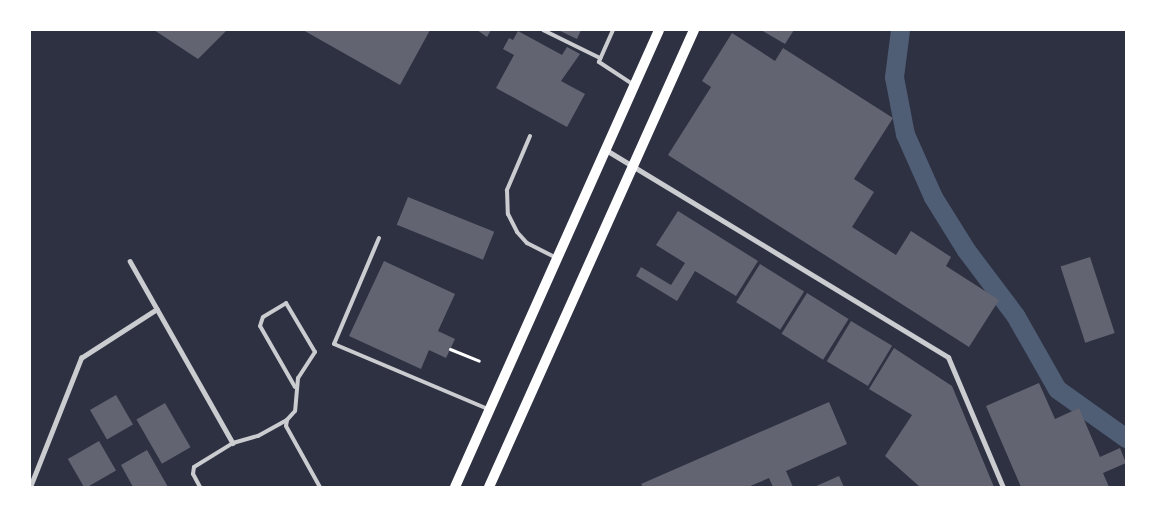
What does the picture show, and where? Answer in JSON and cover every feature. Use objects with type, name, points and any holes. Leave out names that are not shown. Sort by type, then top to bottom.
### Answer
[{"type":"main road","points":[[455,487],[659,30]]},
{"type":"main road","points":[[489,487],[694,30]]},
{"type":"street","points":[[606,150],[948,357],[1003,487]]},
{"type":"street","points":[[130,261],[232,443]]},
{"type":"street","points":[[30,487],[81,358],[157,309]]},
{"type":"lane","points":[[543,30],[600,58]]},
{"type":"lane","points":[[614,30],[600,58],[600,65],[635,86]]},
{"type":"lane","points":[[530,136],[507,190],[508,214],[517,232],[527,242],[557,258]]},
{"type":"lane","points":[[379,238],[334,344],[490,410]]},
{"type":"lane","points":[[200,487],[192,474],[194,467],[232,443],[258,436],[287,420],[295,411],[295,387],[260,326],[263,317],[286,303],[316,352],[295,387]]},
{"type":"lane","points":[[287,420],[286,426],[320,487]]},
{"type":"path","points":[[450,348],[479,361]]},
{"type":"building","points":[[154,30],[227,30],[198,59]]},
{"type":"building","points":[[303,30],[430,30],[400,85]]},
{"type":"building","points":[[477,30],[491,30],[487,37]]},
{"type":"building","points":[[558,30],[581,30],[577,39]]},
{"type":"building","points":[[761,30],[794,30],[785,44]]},
{"type":"building","points":[[518,31],[562,55],[567,47],[580,54],[561,81],[585,94],[567,127],[496,88],[514,55],[503,49],[509,38],[513,40]]},
{"type":"building","points":[[732,33],[775,61],[783,48],[893,118],[854,179],[874,192],[852,227],[896,255],[911,231],[951,257],[946,266],[999,300],[969,347],[668,155],[711,87],[702,81]]},
{"type":"building","points":[[408,197],[494,232],[483,260],[397,225]]},
{"type":"building","points":[[678,211],[758,261],[736,296],[695,271],[677,301],[636,276],[641,267],[671,285],[685,263],[656,245]]},
{"type":"building","points":[[1090,257],[1115,333],[1085,343],[1061,267]]},
{"type":"building","points":[[384,261],[455,294],[438,331],[455,339],[446,358],[429,350],[421,369],[349,336]]},
{"type":"building","points":[[760,264],[804,292],[780,330],[736,302]]},
{"type":"building","points":[[807,293],[849,319],[823,360],[782,334]]},
{"type":"building","points":[[851,321],[892,346],[868,386],[827,361]]},
{"type":"building","points":[[894,348],[952,386],[994,487],[920,487],[885,456],[912,415],[869,389]]},
{"type":"building","points":[[1039,383],[1055,419],[1079,408],[1100,457],[1120,448],[1126,463],[1103,473],[1109,487],[1021,487],[986,406]]},
{"type":"building","points":[[116,395],[133,424],[107,439],[90,410]]},
{"type":"building","points":[[829,402],[847,444],[786,471],[793,487],[773,487],[769,478],[748,487],[643,487],[641,484]]},
{"type":"building","points":[[165,403],[191,447],[162,464],[136,420]]},
{"type":"building","points":[[99,441],[116,470],[87,487],[84,487],[68,459]]},
{"type":"building","points":[[147,450],[168,487],[133,487],[121,465]]},
{"type":"building","points":[[839,476],[844,487],[814,487]]},
{"type":"waterway","points":[[900,30],[894,77],[905,134],[933,197],[966,250],[1015,315],[1057,389],[1126,438]]}]
